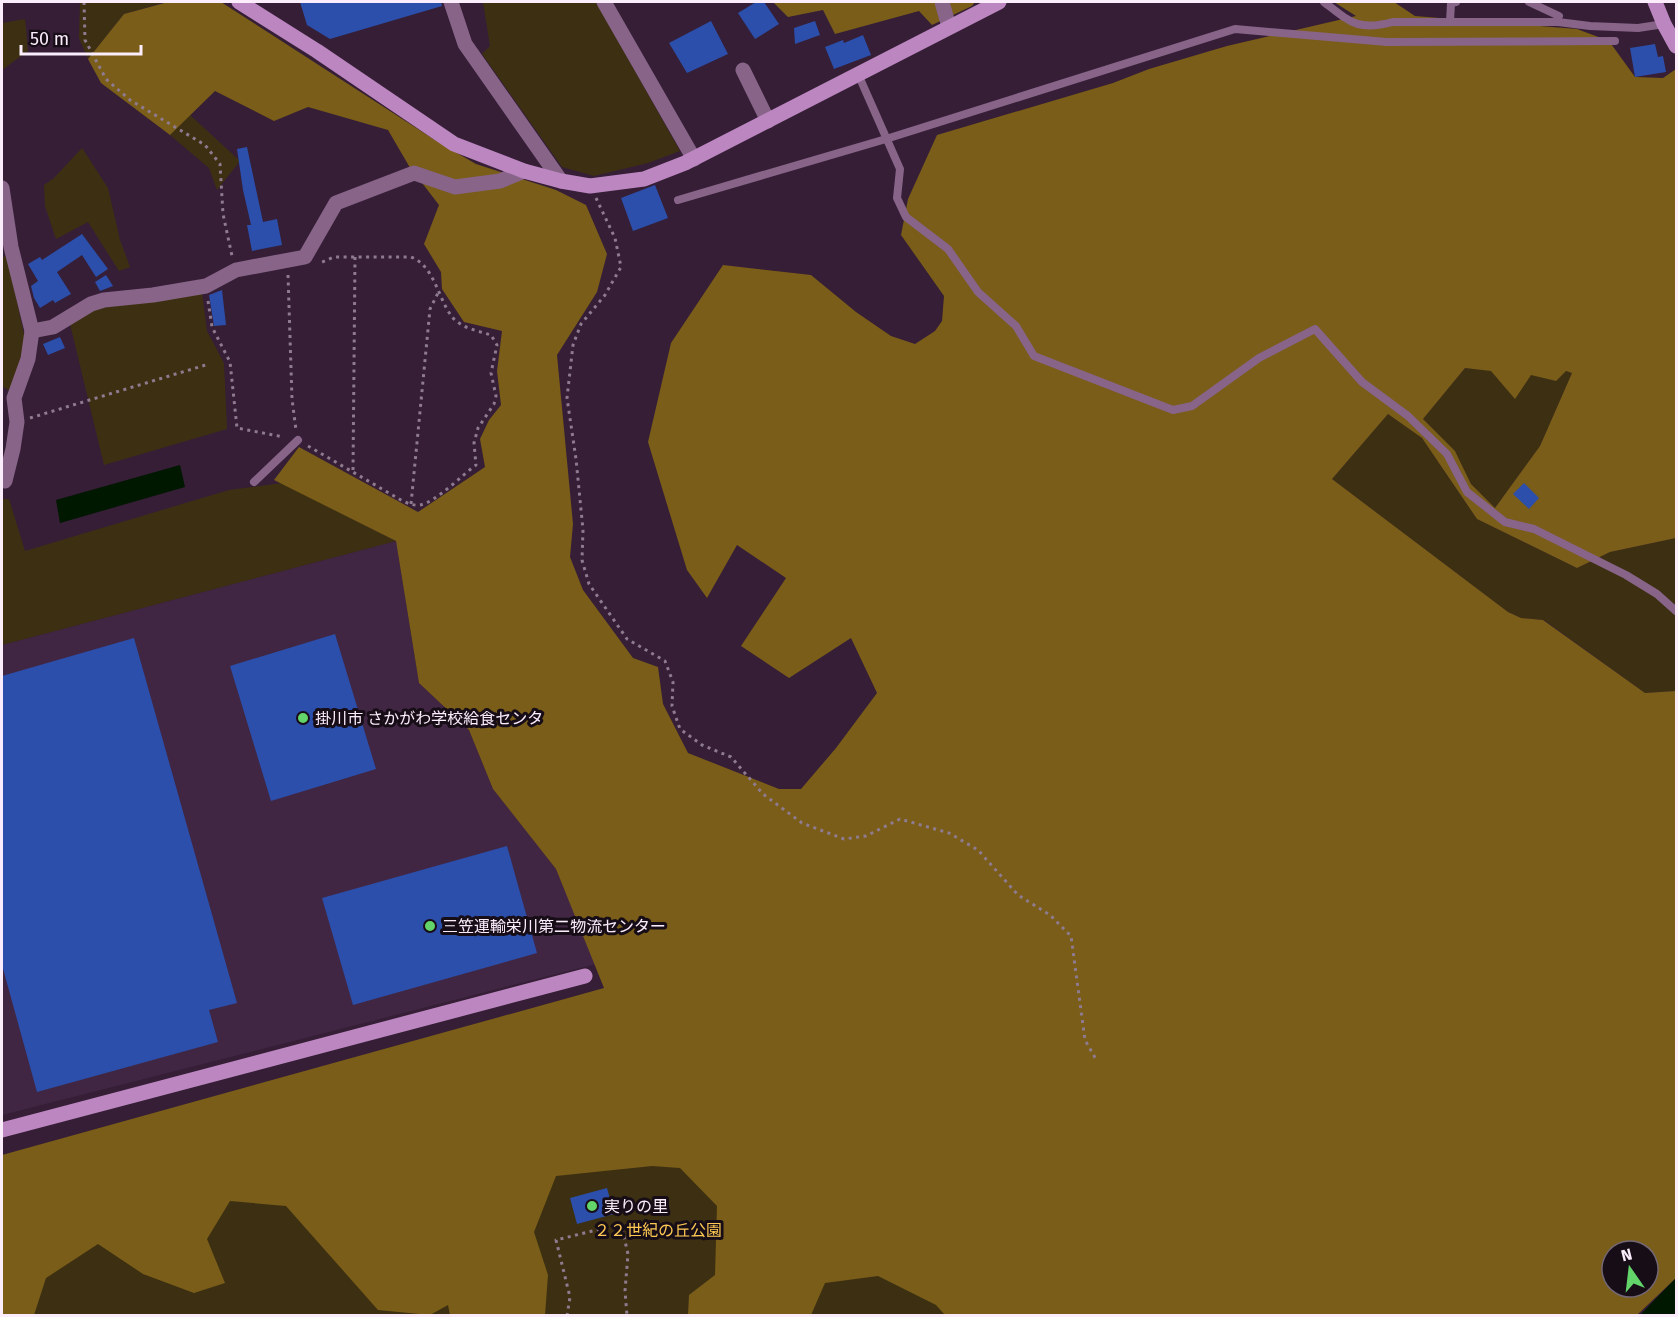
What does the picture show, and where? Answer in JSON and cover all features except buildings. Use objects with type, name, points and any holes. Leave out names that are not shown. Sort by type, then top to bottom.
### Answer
[{"type":"street","points":[[240,2],[454,144],[524,171],[590,186],[644,179],[694,159],[999,2]]},
{"type":"street","points":[[451,2],[465,44],[561,181]]},
{"type":"street","points":[[604,2],[694,159]]},
{"type":"street","points":[[942,2],[949,27]]},
{"type":"street","points":[[1655,2],[1677,46]]},
{"type":"street","points":[[743,70],[768,121]]},
{"type":"street","points":[[32,331],[53,327],[91,304],[104,300],[206,286],[236,270],[305,257],[336,203],[414,173],[455,187],[500,181],[524,171]]},
{"type":"street","points":[[2,188],[6,249],[32,331],[27,359],[14,398],[17,422],[13,449],[5,481],[2,479]]},
{"type":"street","points":[[2,1130],[585,976]]},
{"type":"lane","points":[[1324,2],[1350,22],[1372,27],[1393,22],[1562,19],[1638,28],[1664,24]]},
{"type":"lane","points":[[1450,22],[1451,3],[1456,2]]},
{"type":"lane","points":[[1529,2],[1562,19]]},
{"type":"lane","points":[[1549,2],[1562,19]]},
{"type":"lane","points":[[678,200],[886,139],[1235,29],[1387,42],[1616,41]]},
{"type":"lane","points":[[858,74],[900,169],[897,198],[906,217],[948,249],[978,292],[1016,326],[1034,356],[1173,410],[1192,406],[1259,358],[1315,329],[1362,382],[1408,416],[1447,454],[1467,492],[1505,522],[1534,529],[1626,575],[1657,594],[1677,611]]},
{"type":"lane","points":[[254,482],[298,440]]},
{"type":"path","points":[[84,2],[85,40],[106,79],[130,100],[204,145],[220,164],[223,214],[236,270]]},
{"type":"path","points":[[590,186],[615,238],[621,267],[604,295],[581,324],[573,345],[567,398],[583,530],[582,560],[589,584],[627,639],[665,661],[673,682],[672,706],[680,729],[702,745],[731,757],[763,794],[802,823],[844,839],[866,836],[900,819],[949,832],[978,850],[1018,896],[1050,915],[1071,936],[1085,1040],[1096,1061]]},
{"type":"path","points":[[206,286],[212,327],[230,362],[237,428],[298,440],[411,504],[421,505],[433,499],[476,465],[474,443],[478,428],[494,404],[496,396],[491,373],[497,345],[491,335],[463,326],[452,317],[419,260],[411,257],[334,256],[317,265]]},
{"type":"path","points":[[352,470],[355,257]]},
{"type":"path","points":[[288,274],[292,399],[298,440]]},
{"type":"path","points":[[411,504],[430,309],[439,291]]},
{"type":"path","points":[[17,422],[209,364]]},
{"type":"path","points":[[567,1316],[570,1297],[556,1240],[621,1224],[628,1254],[625,1291],[627,1316]]},
{"type":"shaded area","points":[[168,2],[221,2],[438,142],[476,164],[556,190],[586,205],[607,254],[597,292],[557,355],[573,524],[570,557],[583,590],[633,658],[658,667],[663,704],[688,753],[779,789],[801,789],[836,748],[877,693],[851,638],[789,678],[741,646],[786,578],[737,545],[707,598],[687,570],[648,442],[671,343],[723,265],[811,275],[856,312],[891,336],[915,344],[935,331],[942,321],[944,296],[901,235],[908,199],[937,135],[1113,83],[1149,69],[1227,46],[1356,16],[1334,2],[1394,2],[1415,16],[1577,29],[1609,41],[1635,77],[1663,78],[1676,69],[1676,538],[1610,552],[1577,568],[1477,519],[1422,438],[1388,414],[1332,479],[1508,612],[1521,618],[1543,620],[1645,693],[1676,691],[1676,1278],[1660,1293],[1660,1239],[1600,1239],[1600,1299],[1654,1299],[1637,1315],[945,1315],[936,1305],[878,1276],[825,1283],[811,1315],[688,1315],[689,1295],[715,1275],[717,1206],[680,1168],[652,1166],[556,1176],[534,1232],[548,1275],[545,1315],[450,1315],[448,1305],[430,1315],[378,1310],[286,1206],[230,1201],[207,1239],[225,1283],[194,1293],[143,1274],[98,1244],[46,1278],[34,1315],[2,1316],[2,1155],[604,988],[556,869],[493,789],[469,730],[419,683],[396,541],[274,480],[299,447],[418,512],[485,467],[480,439],[489,420],[501,405],[497,371],[502,331],[464,322],[442,289],[441,272],[424,244],[439,205],[409,166],[388,130],[308,107],[274,121],[215,91],[170,135],[101,83],[88,59],[124,14]],"holes":[[[1465,368],[1491,371],[1515,399],[1531,375],[1556,381],[1566,371],[1572,373],[1540,446],[1495,508],[1471,484],[1455,451],[1423,419]]]},
{"type":"shaded area","points":[[773,2],[975,2],[972,6],[932,25],[919,11],[835,34],[823,10],[788,17]]},
{"type":"shaded area","points":[[180,465],[185,487],[60,523],[56,500]]},
{"type":"shaded area","points":[[396,541],[419,683],[469,730],[493,789],[556,869],[596,964],[2,1115],[2,645]]},
{"type":"shaded area","points":[[1676,1278],[1676,1315],[1640,1315],[1656,1299],[1660,1299],[1660,1294]]},
{"type":"green space","points":[[80,2],[165,2],[124,14],[88,59],[79,38]]},
{"type":"green space","points":[[483,2],[596,2],[680,151],[648,163],[594,176],[562,167],[482,54],[490,46]]},
{"type":"green space","points":[[25,19],[28,51],[2,70],[2,23]]},
{"type":"green space","points":[[190,115],[240,161],[217,190],[209,168],[170,135]]},
{"type":"green space","points":[[82,148],[108,188],[120,240],[130,267],[119,271],[88,222],[56,239],[45,206],[44,185],[54,178]]},
{"type":"green space","points":[[7,256],[25,339],[18,371],[10,391],[2,386],[2,257]]},
{"type":"green space","points":[[202,292],[207,331],[224,363],[227,429],[104,465],[70,324],[102,304]]},
{"type":"green space","points":[[1465,368],[1531,374],[1555,381],[1566,371],[1572,373],[1540,446],[1495,508],[1471,484],[1455,451],[1423,419]]},
{"type":"green space","points":[[1388,414],[1422,438],[1477,519],[1577,568],[1610,552],[1676,538],[1676,691],[1645,693],[1544,620],[1521,618],[1508,612],[1332,479]]},
{"type":"green space","points":[[282,483],[396,541],[2,645],[2,499],[9,499],[25,551],[229,490]]},
{"type":"green space","name":"２２世紀の丘公園","points":[[691,1144],[819,1254],[893,1250],[961,1316],[512,1316],[548,1152]]},
{"type":"green space","points":[[224,1171],[311,1177],[476,1316],[5,1316],[22,1260]]},
{"type":"place","name":"掛川市 さかがわ学校給食センタ","points":[[303,718]]},
{"type":"place","name":"三笠運輸栄川第二物流センター","points":[[430,926]]},
{"type":"place","name":"実りの里","points":[[592,1206]]}]
